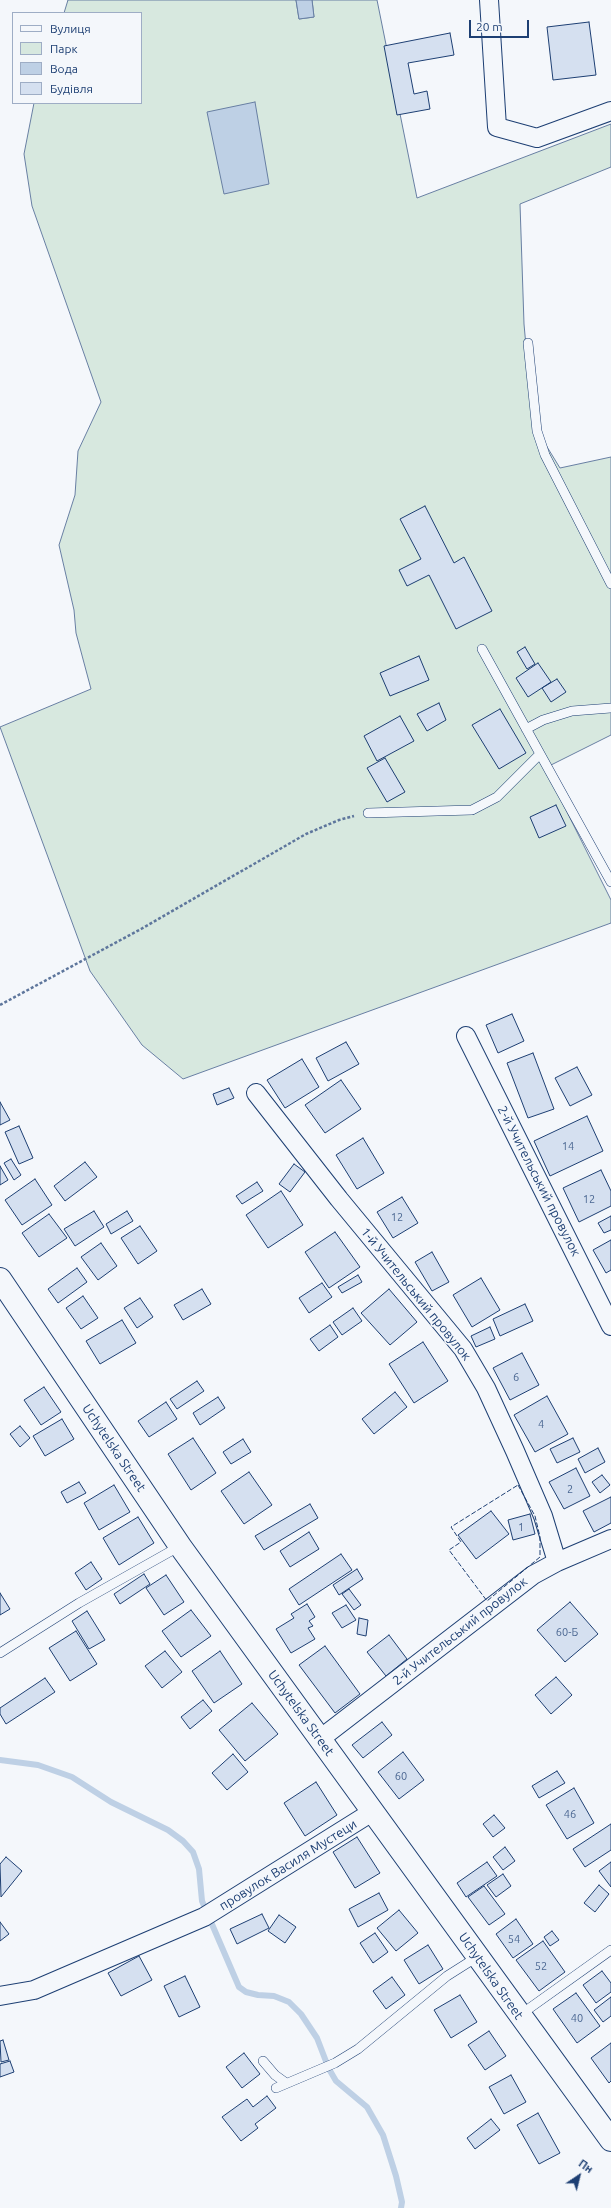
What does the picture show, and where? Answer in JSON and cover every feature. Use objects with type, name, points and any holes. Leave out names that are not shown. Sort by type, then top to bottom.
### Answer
[{"type":"main road","name":"Uchytelska Street","points":[[0,1279],[180,1546],[519,2016],[611,2140]]},
{"type":"street","points":[[489,0],[497,127],[537,138],[611,111]]},
{"type":"street","name":"2-й Учительський провулок","points":[[466,1036],[611,1326]]},
{"type":"street","name":"1-й Учительський провулок","points":[[256,1093],[339,1199],[463,1349],[486,1388],[518,1458],[543,1516],[557,1562]]},
{"type":"street","name":"2-й Учительський провулок","points":[[320,1739],[533,1575],[557,1562],[611,1539]]},
{"type":"street","name":"провулок Василя Мустеци","points":[[0,1996],[34,1990],[208,1915],[372,1812]]},
{"type":"lane","points":[[528,343],[537,431],[545,455],[611,584]]},
{"type":"lane","points":[[482,649],[611,882]]},
{"type":"lane","points":[[526,729],[543,720],[572,711],[611,708]]},
{"type":"lane","points":[[368,813],[472,810],[497,797],[540,754]]},
{"type":"lane","points":[[0,1653],[78,1603],[180,1546]]},
{"type":"lane","points":[[519,2016],[611,1950]]},
{"type":"lane","points":[[276,2088],[335,2063],[358,2050],[447,1976],[477,1957]]},
{"type":"lane","points":[[263,2061],[275,2075],[286,2083]]},
{"type":"path","points":[[0,1005],[141,930],[306,834],[339,820],[368,813]]},
{"type":"green space","points":[[68,0],[296,0],[299,19],[314,17],[312,0],[377,0],[417,198],[611,124],[611,167],[520,204],[524,324],[533,424],[560,468],[611,457],[611,735],[545,768],[611,900],[611,923],[183,1079],[142,1045],[90,971],[0,727],[91,689],[76,633],[74,610],[59,545],[75,495],[78,451],[101,402],[32,206],[24,154],[34,104],[142,104],[142,12],[64,12]]},
{"type":"water","points":[[296,0],[312,0],[314,17],[299,19]]},
{"type":"water","points":[[255,102],[269,184],[224,194],[207,112]]},
{"type":"building","points":[[589,22],[596,75],[553,80],[547,27]]},
{"type":"building","points":[[450,33],[454,55],[408,63],[414,94],[427,91],[430,109],[397,115],[384,46]]},
{"type":"building","points":[[425,506],[454,563],[464,557],[492,611],[456,629],[429,575],[407,586],[399,570],[421,559],[400,519]]},
{"type":"building","points":[[525,647],[535,664],[527,669],[517,652]]},
{"type":"building","points":[[419,656],[429,680],[390,696],[380,673]]},
{"type":"building","points":[[538,663],[551,682],[528,697],[516,678]]},
{"type":"building","points":[[557,679],[566,692],[551,702],[542,688]]},
{"type":"building","points":[[439,703],[446,720],[427,731],[417,714]]},
{"type":"building","points":[[500,709],[526,753],[499,769],[472,725]]},
{"type":"building","points":[[400,716],[414,741],[377,761],[364,736]]},
{"type":"building","points":[[385,758],[405,792],[387,802],[367,768]]},
{"type":"building","points":[[556,805],[566,826],[539,838],[530,817]]},
{"type":"building","points":[[512,1014],[524,1041],[498,1053],[486,1025]]},
{"type":"building","points":[[346,1042],[359,1064],[328,1081],[316,1058]]},
{"type":"building","points":[[533,1053],[554,1109],[528,1118],[507,1063]]},
{"type":"building","points":[[302,1059],[319,1087],[285,1108],[267,1080]]},
{"type":"building","points":[[577,1067],[592,1095],[570,1106],[555,1078]]},
{"type":"building","points":[[341,1080],[361,1109],[325,1133],[305,1105]]},
{"type":"building","points":[[229,1088],[234,1098],[217,1105],[213,1094]]},
{"type":"building","points":[[0,1102],[10,1120],[0,1125]]},
{"type":"building","points":[[587,1116],[603,1151],[550,1176],[534,1141]]},
{"type":"building","points":[[19,1126],[33,1158],[19,1164],[5,1132]]},
{"type":"building","points":[[363,1138],[384,1173],[357,1189],[336,1155]]},
{"type":"building","points":[[11,1159],[21,1175],[14,1180],[4,1163]]},
{"type":"building","points":[[85,1162],[97,1177],[65,1201],[54,1186]]},
{"type":"building","points":[[294,1164],[305,1172],[290,1192],[279,1184]]},
{"type":"building","points":[[0,1166],[8,1180],[0,1185]]},
{"type":"building","points":[[601,1170],[611,1191],[611,1206],[579,1222],[563,1188]]},
{"type":"building","points":[[35,1179],[52,1205],[22,1225],[5,1200]]},
{"type":"building","points":[[257,1182],[263,1191],[242,1204],[236,1196]]},
{"type":"building","points":[[281,1191],[303,1225],[268,1248],[246,1215]]},
{"type":"building","points":[[402,1197],[418,1223],[393,1238],[377,1212]]},
{"type":"building","points":[[94,1211],[104,1227],[75,1246],[64,1229]]},
{"type":"building","points":[[127,1211],[133,1221],[111,1234],[106,1224]]},
{"type":"building","points":[[49,1214],[67,1238],[39,1257],[22,1233]]},
{"type":"building","points":[[611,1216],[611,1230],[604,1233],[598,1223]]},
{"type":"building","points":[[140,1226],[157,1251],[138,1264],[121,1238]]},
{"type":"building","points":[[335,1232],[360,1267],[329,1288],[305,1252]]},
{"type":"building","points":[[611,1240],[611,1270],[606,1273],[593,1250]]},
{"type":"building","points":[[101,1243],[117,1266],[98,1280],[81,1257]]},
{"type":"building","points":[[432,1252],[449,1282],[432,1291],[415,1262]]},
{"type":"building","points":[[77,1268],[87,1282],[58,1303],[48,1289]]},
{"type":"building","points":[[358,1275],[362,1282],[342,1293],[338,1287]]},
{"type":"building","points":[[481,1278],[500,1310],[472,1327],[453,1295]]},
{"type":"building","points":[[322,1283],[332,1297],[309,1313],[299,1298]]},
{"type":"building","points":[[202,1289],[211,1304],[183,1320],[174,1305]]},
{"type":"building","points":[[389,1289],[417,1322],[390,1345],[361,1313]]},
{"type":"building","points":[[83,1296],[98,1318],[81,1329],[66,1308]]},
{"type":"building","points":[[140,1298],[153,1317],[137,1328],[124,1308]]},
{"type":"building","points":[[525,1304],[533,1321],[500,1336],[493,1319]]},
{"type":"building","points":[[353,1308],[362,1321],[342,1335],[333,1322]]},
{"type":"building","points":[[122,1320],[136,1343],[100,1364],[86,1341]]},
{"type":"building","points":[[330,1325],[338,1337],[319,1351],[310,1339]]},
{"type":"building","points":[[490,1327],[495,1339],[476,1347],[471,1336]]},
{"type":"building","points":[[423,1342],[448,1381],[414,1403],[389,1364]]},
{"type":"building","points":[[522,1353],[539,1385],[510,1400],[493,1368]]},
{"type":"building","points":[[197,1381],[204,1391],[177,1409],[170,1399]]},
{"type":"building","points":[[44,1387],[61,1412],[41,1425],[24,1400]]},
{"type":"building","points":[[395,1392],[407,1407],[374,1434],[362,1419]]},
{"type":"building","points":[[547,1396],[568,1434],[535,1452],[514,1415]]},
{"type":"building","points":[[218,1397],[225,1408],[200,1425],[193,1413]]},
{"type":"building","points":[[166,1402],[177,1419],[149,1437],[138,1421]]},
{"type":"building","points":[[62,1419],[74,1439],[45,1456],[33,1436]]},
{"type":"building","points":[[20,1426],[30,1438],[20,1447],[10,1434]]},
{"type":"building","points":[[193,1438],[216,1473],[191,1490],[168,1454]]},
{"type":"building","points":[[573,1438],[580,1452],[557,1463],[550,1449]]},
{"type":"building","points":[[243,1439],[251,1452],[231,1464],[223,1452]]},
{"type":"building","points":[[598,1448],[605,1462],[585,1473],[578,1459]]},
{"type":"building","points":[[576,1468],[590,1496],[564,1509],[549,1482]]},
{"type":"building","points":[[249,1472],[272,1505],[244,1524],[221,1491]]},
{"type":"building","points":[[602,1475],[610,1485],[600,1493],[592,1482]]},
{"type":"building","points":[[79,1482],[86,1493],[67,1503],[61,1492]]},
{"type":"building","points":[[114,1485],[130,1512],[99,1530],[84,1503]]},
{"type":"building","points":[[611,1497],[611,1523],[594,1532],[583,1511]]},
{"type":"building","points":[[310,1504],[318,1518],[264,1550],[255,1536]]},
{"type":"building","points":[[491,1511],[509,1534],[476,1559],[458,1535]]},
{"type":"building","points":[[530,1514],[535,1534],[513,1540],[508,1520]]},
{"type":"building","points":[[138,1517],[154,1543],[119,1565],[103,1538]]},
{"type":"building","points":[[309,1532],[319,1549],[290,1567],[280,1551]]},
{"type":"building","points":[[341,1554],[352,1570],[299,1605],[289,1589]]},
{"type":"building","points":[[91,1562],[102,1579],[86,1590],[75,1573]]},
{"type":"building","points":[[357,1569],[363,1579],[339,1595],[333,1585]]},
{"type":"building","points":[[144,1574],[150,1584],[120,1604],[114,1594]]},
{"type":"building","points":[[166,1575],[184,1602],[164,1615],[146,1588]]},
{"type":"building","points":[[349,1589],[361,1605],[354,1610],[342,1594]]},
{"type":"building","points":[[0,1593],[10,1609],[0,1615]]},
{"type":"building","points":[[570,1602],[598,1634],[565,1662],[537,1630]]},
{"type":"building","points":[[307,1604],[315,1617],[309,1621],[313,1626],[308,1628],[315,1639],[291,1653],[276,1629],[294,1618],[291,1614]]},
{"type":"building","points":[[346,1605],[356,1620],[342,1628],[332,1613]]},
{"type":"building","points":[[191,1610],[211,1636],[181,1657],[162,1631]]},
{"type":"building","points":[[87,1611],[105,1640],[89,1649],[72,1621]]},
{"type":"building","points":[[359,1618],[368,1620],[366,1636],[357,1634]]},
{"type":"building","points":[[76,1631],[97,1664],[70,1681],[49,1648]]},
{"type":"building","points":[[389,1635],[407,1659],[386,1676],[367,1652]]},
{"type":"building","points":[[325,1646],[360,1694],[335,1713],[299,1665]]},
{"type":"building","points":[[165,1651],[182,1672],[162,1688],[145,1666]]},
{"type":"building","points":[[220,1651],[242,1684],[214,1703],[192,1671]]},
{"type":"building","points":[[556,1677],[572,1695],[551,1714],[535,1695]]},
{"type":"building","points":[[45,1678],[55,1692],[6,1724],[0,1714],[0,1708]]},
{"type":"building","points":[[203,1700],[212,1711],[190,1729],[181,1717]]},
{"type":"building","points":[[252,1703],[278,1734],[245,1761],[219,1730]]},
{"type":"building","points":[[382,1722],[392,1735],[363,1758],[352,1745]]},
{"type":"building","points":[[403,1752],[424,1780],[399,1799],[378,1772]]},
{"type":"building","points":[[233,1754],[248,1772],[227,1790],[212,1773]]},
{"type":"building","points":[[557,1771],[565,1783],[539,1798],[532,1786]]},
{"type":"building","points":[[316,1782],[337,1815],[305,1836],[284,1803]]},
{"type":"building","points":[[574,1788],[594,1823],[567,1839],[546,1805]]},
{"type":"building","points":[[494,1815],[505,1828],[493,1837],[483,1824]]},
{"type":"building","points":[[611,1824],[611,1850],[585,1867],[573,1849]]},
{"type":"building","points":[[357,1837],[380,1873],[355,1888],[333,1852]]},
{"type":"building","points":[[505,1847],[515,1861],[503,1870],[493,1857]]},
{"type":"building","points":[[6,1857],[22,1871],[1,1897],[0,1864]]},
{"type":"building","points":[[487,1862],[497,1876],[466,1897],[457,1883]]},
{"type":"building","points":[[611,1862],[611,1887],[599,1871]]},
{"type":"building","points":[[503,1874],[511,1886],[496,1897],[487,1885]]},
{"type":"building","points":[[599,1885],[609,1894],[595,1912],[584,1903]]},
{"type":"building","points":[[484,1886],[505,1914],[489,1925],[468,1897]]},
{"type":"building","points":[[379,1893],[388,1910],[358,1927],[349,1909]]},
{"type":"building","points":[[399,1910],[418,1933],[396,1951],[377,1928]]},
{"type":"building","points":[[262,1914],[269,1928],[237,1944],[230,1929]]},
{"type":"building","points":[[279,1915],[296,1927],[285,1943],[268,1931]]},
{"type":"building","points":[[516,1919],[533,1944],[513,1958],[496,1934]]},
{"type":"building","points":[[0,1922],[9,1934],[0,1941]]},
{"type":"building","points":[[552,1931],[559,1940],[550,1946],[544,1937]]},
{"type":"building","points":[[375,1933],[388,1952],[373,1963],[360,1943]]},
{"type":"building","points":[[543,1941],[565,1972],[539,1991],[516,1960]]},
{"type":"building","points":[[428,1945],[443,1969],[419,1984],[404,1960]]},
{"type":"building","points":[[139,1956],[152,1980],[121,1996],[108,1973]]},
{"type":"building","points":[[602,1971],[611,1983],[611,1992],[596,2003],[583,1985]]},
{"type":"building","points":[[185,1976],[200,2007],[179,2017],[164,1986]]},
{"type":"building","points":[[392,1977],[405,1995],[386,2009],[373,1991]]},
{"type":"building","points":[[576,1993],[600,2026],[577,2043],[553,2009]]},
{"type":"building","points":[[460,1995],[477,2022],[451,2038],[434,2010]]},
{"type":"building","points":[[611,1997],[611,2016],[603,2022],[594,2010]]},
{"type":"building","points":[[489,2031],[506,2056],[485,2070],[468,2045]]},
{"type":"building","points":[[3,2040],[9,2060],[1,2062],[0,2041]]},
{"type":"building","points":[[611,2043],[611,2081],[609,2083],[591,2058]]},
{"type":"building","points":[[244,2053],[260,2074],[242,2088],[226,2067]]},
{"type":"building","points":[[10,2061],[14,2072],[0,2077],[0,2064]]},
{"type":"building","points":[[511,2075],[526,2102],[504,2114],[489,2087]]},
{"type":"building","points":[[267,2096],[276,2108],[255,2124],[258,2128],[241,2141],[222,2117],[247,2099],[253,2107]]},
{"type":"building","points":[[538,2113],[560,2153],[539,2164],[517,2125]]},
{"type":"building","points":[[491,2119],[500,2130],[475,2149],[467,2138]]},
{"type":"waterway","points":[[0,1760],[38,1765],[72,1777],[111,1802],[168,1830],[183,1841],[193,1852],[199,1869],[202,1901],[239,1987],[246,1992],[258,1995],[274,1996],[289,2002],[301,2014],[317,2038],[327,2064]]},
{"type":"waterway","points":[[329,2069],[336,2081],[367,2107],[383,2135],[396,2176],[402,2202],[401,2208]]},
{"type":"fence","points":[[518,1485],[535,1516],[540,1537],[540,1557],[487,1601],[449,1550],[461,1542],[451,1527],[518,1485]]}]
